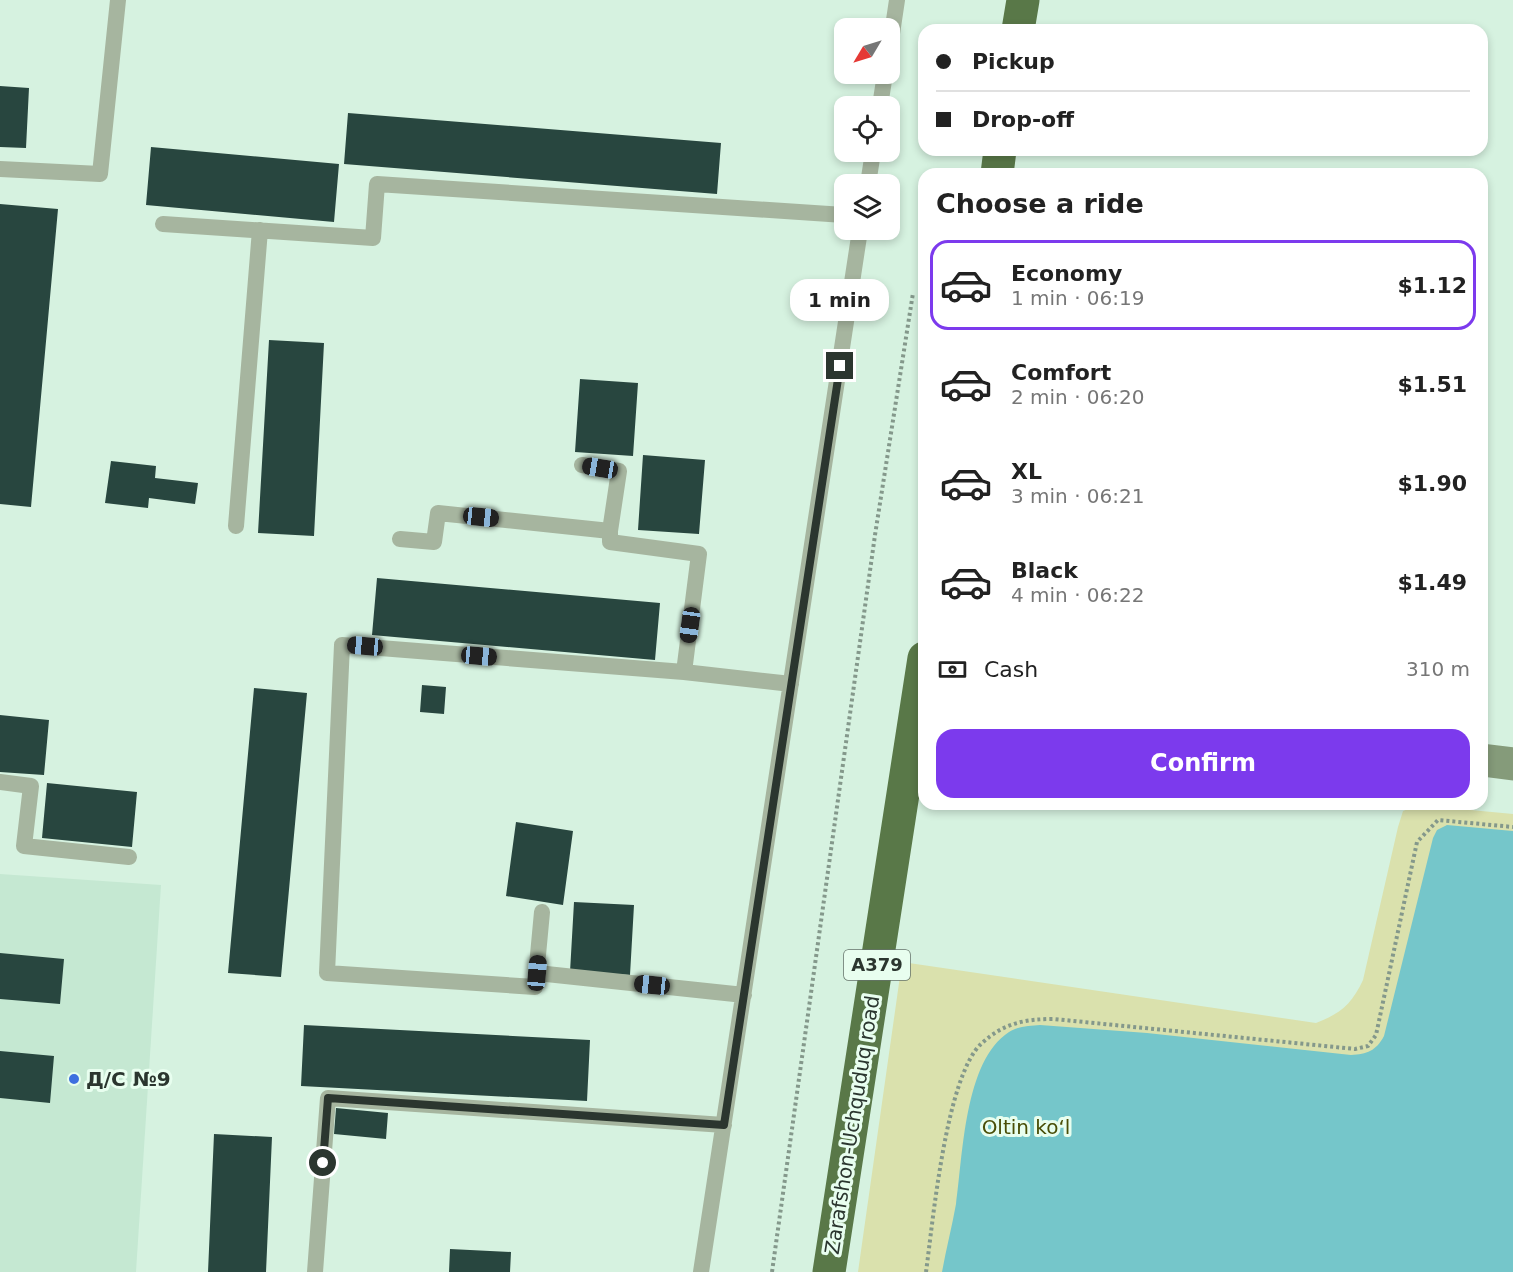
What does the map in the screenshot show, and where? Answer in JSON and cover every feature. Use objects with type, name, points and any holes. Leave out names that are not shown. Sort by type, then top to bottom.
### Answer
[{"type":"highway","points":[[1019,24],[1023,0]]},
{"type":"highway","name":"Zarafshon-Uchquduq road","points":[[829,1272],[918,705]]},
{"type":"street","points":[[1488,761],[1513,764]]},
{"type":"lane","points":[[0,169],[100,174],[118,0]]},
{"type":"lane","points":[[894,18],[897,0]]},
{"type":"lane","points":[[163,224],[373,238],[377,184],[834,214]]},
{"type":"lane","points":[[236,526],[260,230]]},
{"type":"lane","points":[[701,1272],[858,240]]},
{"type":"lane","points":[[582,465],[619,471],[610,542],[699,554],[684,672]]},
{"type":"lane","points":[[400,539],[434,542],[438,513],[610,531]]},
{"type":"lane","points":[[542,912],[535,987],[327,973],[342,645],[684,672],[791,684]]},
{"type":"lane","points":[[0,782],[31,786],[24,846],[129,857]]},
{"type":"lane","points":[[537,973],[744,995]]},
{"type":"lane","points":[[315,1272],[328,1098],[724,1125]]},
{"type":"path","points":[[772,1272],[875,535],[914,293]]},
{"type":"path","points":[[926,1272],[948,1121],[965,1072],[980,1045],[1001,1029],[1023,1019],[1054,1019],[1355,1048],[1368,1046],[1376,1035],[1417,842],[1438,820],[1513,827]]},
{"type":"shaded area","name":"Д/С №9","points":[[0,874],[161,885],[136,1272],[0,1272]]},
{"type":"green space","name":"Oltin ko‘l","points":[[1471,810],[1513,814],[1513,1272],[858,1272],[902,962],[1316,1023],[1332,1016],[1350,1002],[1363,980],[1403,811]]},
{"type":"water","name":"Oltin ko‘l","points":[[1447,825],[1513,831],[1513,1272],[942,1272],[956,1204],[964,1136],[974,1087],[983,1064],[994,1046],[1009,1032],[1020,1027],[1040,1025],[1147,1033],[1351,1055],[1370,1051],[1384,1036],[1433,838],[1437,830]]},
{"type":"building","points":[[0,86],[29,88],[26,148],[0,147]]},
{"type":"building","points":[[348,113],[721,143],[717,194],[344,164]]},
{"type":"building","points":[[151,147],[339,164],[334,222],[146,205]]},
{"type":"building","points":[[0,204],[58,209],[31,507],[0,504]]},
{"type":"building","points":[[269,340],[324,343],[314,536],[258,533]]},
{"type":"building","points":[[580,379],[638,383],[633,456],[575,452]]},
{"type":"building","points":[[643,455],[705,460],[699,534],[638,530]]},
{"type":"building","points":[[111,461],[156,466],[155,478],[198,483],[195,504],[149,498],[148,508],[105,503]]},
{"type":"building","points":[[377,578],[660,603],[655,660],[372,635]]},
{"type":"building","points":[[422,685],[446,687],[444,714],[420,712]]},
{"type":"building","points":[[254,688],[307,693],[281,977],[228,973]]},
{"type":"building","points":[[0,715],[49,720],[44,775],[0,772]]},
{"type":"building","points":[[47,783],[137,792],[132,847],[42,838]]},
{"type":"building","points":[[516,822],[573,831],[563,905],[506,896]]},
{"type":"building","points":[[574,902],[634,905],[630,975],[570,972]]},
{"type":"building","points":[[0,953],[64,959],[60,1004],[0,999]]},
{"type":"building","points":[[304,1025],[590,1040],[587,1101],[301,1086]]},
{"type":"building","points":[[0,1051],[54,1056],[50,1103],[0,1098]]},
{"type":"building","points":[[336,1108],[388,1113],[386,1139],[334,1134]]},
{"type":"building","points":[[214,1134],[272,1137],[266,1272],[208,1272]]},
{"type":"building","points":[[450,1249],[511,1252],[510,1272],[449,1272]]},
{"type":"place","name":"Д/С №9","points":[[74,1079]]},
{"type":"route","points":[[323,1163],[328,1098],[724,1125],[840,366]]}]
